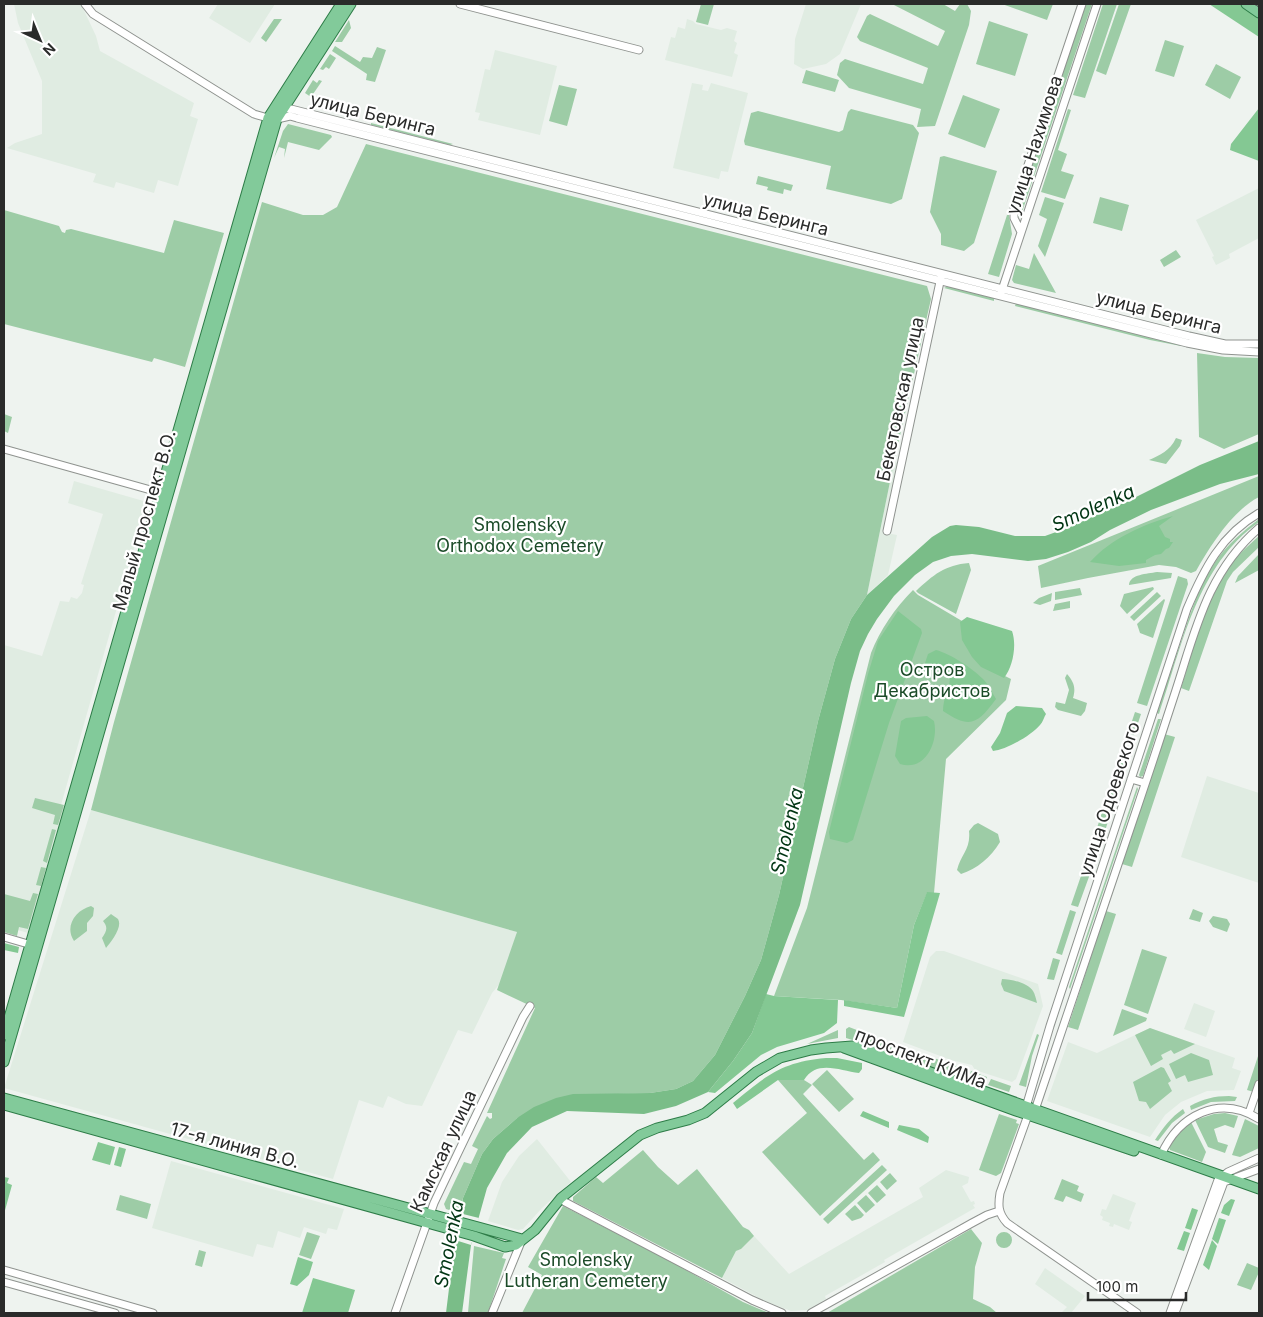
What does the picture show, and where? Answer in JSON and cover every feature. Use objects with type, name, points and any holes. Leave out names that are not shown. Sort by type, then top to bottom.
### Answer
[{"type":"main road","name":"Малый проспект В.О.","points":[[4,1062],[34,945],[273,118],[341,4]]},
{"type":"main road","name":"Малый проспект В.О.","points":[[273,118],[282,109],[352,4]]},
{"type":"main road","points":[[1246,4],[1259,12]]},
{"type":"main road","name":"Малый проспект В.О.","points":[[4,1035],[34,945]]},
{"type":"main road","name":"проспект КИМа","points":[[561,1198],[640,1135],[705,1113],[746,1080],[780,1058],[811,1050],[842,1047],[1161,1155],[1259,1195]]},
{"type":"main road","name":"17-я линия В.О.","points":[[4,1098],[428,1219]]},
{"type":"main road","points":[[4,1106],[428,1219],[475,1231],[522,1239],[535,1230],[561,1198]]},
{"type":"main road","name":"проспект КИМа","points":[[1029,1111],[1224,1180],[1259,1189]]},
{"type":"street","name":"улица Беринга","points":[[85,4],[92,14],[254,114],[273,118],[290,116],[1001,292],[1212,342],[1259,344]]},
{"type":"street","points":[[460,4],[639,50]]},
{"type":"street","points":[[1021,232],[1014,218],[1014,207],[1082,4]]},
{"type":"street","name":"улица Нахимова","points":[[1001,292],[1097,4]]},
{"type":"street","name":"улица Беринга","points":[[282,109],[291,109],[941,277]]},
{"type":"street","name":"Бекетовская улица","points":[[887,531],[941,277]]},
{"type":"street","name":"улица Беринга","points":[[1001,292],[1212,348],[1259,352]]},
{"type":"street","points":[[4,449],[164,494]]},
{"type":"street","name":"улица Одоевского","points":[[1029,1111],[1061,991],[1188,608],[1213,555],[1238,528],[1259,513]]},
{"type":"street","name":"улица Одоевского","points":[[999,1211],[1000,1193],[1029,1111],[1074,995],[1197,624],[1216,578],[1229,559],[1259,528]]},
{"type":"street","points":[[1131,779],[1145,783]]},
{"type":"street","points":[[4,937],[34,945]]},
{"type":"street","points":[[1061,991],[1074,995]]},
{"type":"street","name":"Камская улица","points":[[395,1313],[428,1219],[523,1016],[530,1006]]},
{"type":"street","points":[[1250,1114],[1259,1084]]},
{"type":"street","points":[[1161,1155],[1172,1134],[1180,1125],[1201,1112],[1225,1108],[1250,1114],[1259,1119]]},
{"type":"street","points":[[1170,1313],[1228,1172],[1259,1158]]},
{"type":"street","points":[[1224,1180],[1242,1177],[1259,1169]]},
{"type":"street","points":[[1175,1313],[1224,1180]]},
{"type":"street","points":[[561,1198],[565,1202],[752,1300],[782,1313]]},
{"type":"street","points":[[812,1313],[987,1214],[999,1211],[1006,1223],[1138,1313]]},
{"type":"street","points":[[492,1313],[522,1239]]},
{"type":"street","points":[[4,1270],[153,1313]]},
{"type":"street","points":[[4,1282],[115,1313],[118,1303]]},
{"type":"shaded area","points":[[14,4],[81,4],[96,36],[100,51],[194,103],[190,116],[198,119],[178,186],[158,180],[154,193],[116,182],[114,188],[93,182],[96,174],[7,148],[15,143],[42,134],[42,81],[18,23]]},
{"type":"shaded area","points":[[218,4],[275,4],[250,43],[209,18]]},
{"type":"shaded area","points":[[806,4],[861,4],[840,54],[826,64],[803,69],[794,64],[795,39]]},
{"type":"shaded area","points":[[1209,4],[1242,4],[1259,15],[1259,37]]},
{"type":"shaded area","points":[[687,19],[696,24],[721,30],[727,28],[737,31],[734,41],[737,43],[734,53],[738,55],[732,77],[665,60],[671,37],[675,38],[678,27],[685,29]]},
{"type":"shaded area","points":[[495,50],[557,66],[540,135],[478,120],[480,113],[475,112],[485,69],[490,70]]},
{"type":"shaded area","points":[[692,83],[703,85],[702,90],[708,91],[711,83],[748,93],[728,172],[721,171],[719,179],[673,168]]},
{"type":"shaded area","points":[[1259,108],[1259,161],[1230,150],[1231,144]]},
{"type":"shaded area","points":[[1259,188],[1259,238],[1229,254],[1230,258],[1216,265],[1212,257],[1214,256],[1196,220]]},
{"type":"shaded area","points":[[1259,441],[1259,474],[1220,484],[1151,510],[1110,530],[1091,542],[1046,559],[1028,561],[972,554],[951,556],[933,562],[915,575],[894,596],[877,619],[860,651],[800,905],[752,1033],[733,1061],[708,1092],[676,1106],[644,1114],[567,1111],[532,1127],[507,1153],[487,1188],[471,1245],[462,1313],[446,1313],[455,1240],[463,1198],[482,1154],[493,1139],[517,1118],[534,1107],[556,1098],[573,1094],[650,1093],[676,1089],[693,1081],[715,1055],[761,960],[779,895],[818,721],[835,659],[851,619],[867,595],[932,537],[950,526],[979,527],[1015,536],[1045,536],[1070,527],[1134,498],[1200,465]]},
{"type":"shaded area","points":[[894,462],[902,464],[886,533],[897,535],[888,575],[867,595]]},
{"type":"shaded area","points":[[74,481],[147,502],[61,805],[64,807],[28,933],[4,926],[4,645],[42,656],[60,601],[69,602],[71,597],[77,599],[82,593],[84,585],[81,584],[103,514],[68,503]]},
{"type":"shaded area","points":[[1173,516],[1159,526],[1165,537],[1170,539],[1170,542],[1173,542],[1161,554],[1146,560],[1146,563],[1119,566],[1090,562],[1108,546],[1128,533]]},
{"type":"shaded area","points":[[898,611],[921,629],[922,633],[889,723],[853,840],[847,843],[830,839],[829,832],[868,674],[878,641]]},
{"type":"shaded area","points":[[967,617],[1012,631],[1014,643],[1013,656],[1010,668],[1004,678],[981,667],[972,657],[962,640],[960,622]]},
{"type":"shaded area","points":[[936,650],[955,658],[967,666],[983,679],[990,688],[996,699],[979,718],[967,722],[961,721],[943,711],[950,680],[944,673],[927,670],[925,663],[928,654]]},
{"type":"shaded area","points":[[1016,706],[1042,708],[1046,714],[1041,724],[1031,733],[1011,745],[993,751],[991,747],[1000,733],[1007,713]]},
{"type":"shaded area","points":[[927,716],[934,721],[935,729],[932,746],[917,764],[900,764],[895,756],[901,721],[906,718]]},
{"type":"shaded area","points":[[1207,776],[1259,793],[1259,883],[1181,857]]},
{"type":"shaded area","points":[[91,810],[517,932],[502,981],[492,993],[472,1034],[458,1030],[422,1106],[406,1104],[388,1096],[383,1108],[359,1100],[333,1179],[4,1088]]},
{"type":"shaded area","points":[[927,892],[940,893],[904,1017],[844,1006],[844,1000],[897,1008],[914,925]]},
{"type":"shaded area","points":[[4,943],[19,947],[18,953],[4,950]]},
{"type":"shaded area","points":[[936,951],[944,951],[1038,984],[1043,1006],[1016,1079],[1012,1082],[975,1070],[972,1065],[951,1060],[903,1042],[930,957]]},
{"type":"shaded area","points":[[766,994],[838,1000],[837,1023],[824,1033],[777,1047],[761,1055],[715,1093],[708,1092],[733,1061],[752,1033]]},
{"type":"shaded area","points":[[1194,1003],[1215,1011],[1206,1037],[1184,1029]]},
{"type":"shaded area","points":[[1150,1028],[1235,1058],[1232,1068],[1241,1071],[1234,1090],[1207,1091],[1181,1102],[1165,1115],[1150,1137],[1047,1101],[1068,1042],[1097,1053]]},
{"type":"shaded area","points":[[837,1058],[862,1063],[862,1069],[859,1073],[822,1068],[809,1074],[804,1080],[778,1080],[737,1109],[733,1103],[775,1072],[797,1063]]},
{"type":"shaded area","points":[[863,1111],[889,1122],[889,1128],[860,1116]]},
{"type":"shaded area","points":[[899,1125],[919,1129],[929,1137],[928,1143],[897,1130]]},
{"type":"shaded area","points":[[537,1139],[571,1182],[542,1208],[523,1229],[518,1230],[488,1221],[502,1182],[519,1156]]},
{"type":"shaded area","points":[[98,1142],[115,1147],[110,1165],[92,1160]]},
{"type":"shaded area","points":[[119,1147],[126,1149],[121,1167],[114,1165]]},
{"type":"shaded area","points":[[171,1161],[344,1209],[337,1230],[328,1228],[326,1234],[304,1227],[300,1238],[278,1231],[273,1248],[257,1244],[253,1257],[152,1228]]},
{"type":"shaded area","points":[[946,1170],[969,1177],[968,1183],[962,1186],[971,1202],[974,1201],[975,1204],[973,1205],[975,1208],[884,1260],[885,1262],[825,1296],[826,1299],[807,1310],[791,1311],[765,1301],[722,1278],[736,1251],[741,1249],[754,1236],[789,1274],[923,1197],[919,1188]]},
{"type":"shaded area","points":[[4,1177],[9,1178],[7,1183],[12,1185],[4,1214]]},
{"type":"shaded area","points":[[1113,1194],[1136,1203],[1129,1221],[1132,1222],[1129,1230],[1114,1224],[1113,1227],[1109,1226],[1110,1223],[1102,1220],[1103,1217],[1100,1215],[1102,1209],[1106,1210]]},
{"type":"shaded area","points":[[1231,1199],[1235,1200],[1229,1216],[1221,1213],[1224,1205]]},
{"type":"shaded area","points":[[1192,1208],[1198,1210],[1191,1230],[1185,1228]]},
{"type":"shaded area","points":[[1219,1218],[1226,1220],[1218,1244],[1212,1239]]},
{"type":"shaded area","points":[[1184,1231],[1190,1233],[1184,1251],[1177,1249]]},
{"type":"shaded area","points":[[1212,1240],[1217,1246],[1209,1270],[1203,1265]]},
{"type":"shaded area","points":[[298,1257],[313,1262],[309,1275],[297,1286],[290,1284]]},
{"type":"shaded area","points":[[1045,1268],[1085,1296],[1071,1313],[1061,1313],[1067,1307],[1035,1284]]},
{"type":"shaded area","points":[[313,1278],[355,1290],[348,1313],[302,1313]]},
{"type":"green space","points":[[701,4],[714,4],[708,25],[696,22]]},
{"type":"green space","points":[[892,4],[943,4],[955,11],[960,4],[967,4],[971,11],[969,25],[935,126],[917,127],[921,109],[849,88],[837,75],[840,63],[845,59],[923,84],[928,68],[860,41],[857,37],[867,16],[870,14],[938,46],[945,31]]},
{"type":"green space","points":[[1002,4],[1053,4],[1047,20]]},
{"type":"green space","points":[[1085,4],[1092,4],[1019,217],[1017,216],[1017,208]]},
{"type":"green space","points":[[1103,4],[1117,4],[1085,98],[1073,95]]},
{"type":"green space","points":[[1119,4],[1131,4],[1106,75],[1096,71]]},
{"type":"green space","points":[[274,19],[282,19],[266,42],[261,38]]},
{"type":"green space","points":[[349,20],[351,28],[342,42],[335,42]]},
{"type":"green space","points":[[989,21],[1028,34],[1015,76],[976,64]]},
{"type":"green space","points":[[1165,40],[1184,46],[1174,77],[1155,71]]},
{"type":"green space","points":[[335,46],[360,62],[363,57],[372,58],[377,47],[386,50],[375,82],[366,80],[367,74],[332,51]]},
{"type":"green space","points":[[330,54],[336,58],[329,69],[326,67],[323,70],[320,69]]},
{"type":"green space","points":[[1216,64],[1241,77],[1230,99],[1205,85]]},
{"type":"green space","points":[[806,70],[839,80],[835,92],[802,83]]},
{"type":"green space","points":[[313,80],[317,83],[319,80],[322,81],[311,97],[305,93]]},
{"type":"green space","points":[[559,85],[577,89],[567,126],[549,121]]},
{"type":"green space","points":[[963,95],[1000,109],[985,148],[948,134]]},
{"type":"green space","points":[[851,109],[913,125],[919,133],[902,199],[891,204],[826,189],[831,166],[745,145],[744,141],[751,113],[758,111],[839,132],[843,130],[848,112]]},
{"type":"green space","points":[[1068,109],[1071,110],[1058,150],[1067,154],[1061,171],[1074,175],[1065,199],[1041,192]]},
{"type":"green space","points":[[371,123],[453,144],[450,145],[371,125]]},
{"type":"green space","points":[[288,124],[331,135],[332,137],[319,150],[288,142],[284,158],[285,149],[279,147],[274,158],[283,131]]},
{"type":"green space","name":"Smolensky Orthodox Cemetery","points":[[366,144],[927,286],[931,299],[894,462],[867,595],[851,619],[835,659],[818,721],[779,895],[761,960],[715,1055],[693,1081],[676,1089],[650,1093],[618,1094],[517,1118],[493,1139],[482,1154],[463,1198],[459,1213],[446,1209],[444,1204],[464,1162],[471,1164],[478,1149],[472,1146],[487,1116],[490,1119],[492,1118],[492,1113],[487,1113],[535,1008],[497,990],[517,932],[91,810],[114,722],[262,202],[303,215],[323,215],[337,207]]},
{"type":"green space","points":[[944,156],[997,171],[974,243],[964,251],[941,245],[941,234],[930,212],[940,157]]},
{"type":"green space","points":[[758,176],[793,185],[791,191],[784,189],[783,194],[767,190],[768,187],[756,184]]},
{"type":"green space","points":[[1045,197],[1064,203],[1045,257],[1038,246],[1047,219],[1039,215]]},
{"type":"green space","points":[[1100,197],[1129,205],[1122,231],[1093,223]]},
{"type":"green space","points":[[4,210],[59,226],[62,232],[65,233],[66,230],[71,229],[164,253],[174,220],[224,233],[185,367],[154,358],[152,362],[4,324]]},
{"type":"green space","points":[[1007,215],[1009,215],[1012,234],[999,277],[988,274]]},
{"type":"green space","points":[[1176,250],[1181,257],[1164,267],[1160,260]]},
{"type":"green space","points":[[1034,253],[1056,293],[1014,283],[1012,280],[1016,265],[1029,269]]},
{"type":"green space","points":[[948,286],[994,297],[994,301],[944,288]]},
{"type":"green space","points":[[1016,303],[1181,344],[1181,346],[1015,306]]},
{"type":"green space","points":[[1197,353],[1225,357],[1259,358],[1259,434],[1224,449],[1199,437]]},
{"type":"green space","points":[[4,414],[12,417],[8,433],[4,431]]},
{"type":"green space","points":[[1176,438],[1182,440],[1180,446],[1166,464],[1149,460],[1168,449]]},
{"type":"green space","points":[[1259,476],[1259,497],[1249,503],[1231,520],[1215,540],[1196,571],[1191,573],[1176,567],[1159,565],[1041,588],[1038,566]]},
{"type":"green space","points":[[1259,519],[1259,522],[1238,540],[1220,561],[1206,584],[1184,635],[1159,714],[1157,713],[1200,588],[1224,550]]},
{"type":"green space","points":[[1259,536],[1259,547],[1233,572],[1227,581],[1189,691],[1181,688],[1205,612],[1219,583],[1234,560]]},
{"type":"green space","points":[[1259,554],[1259,570],[1235,583],[1238,576]]},
{"type":"green space","points":[[969,563],[971,570],[956,614],[916,591],[940,572],[953,566]]},
{"type":"green space","points":[[1157,572],[1172,573],[1171,578],[1129,585],[1130,581],[1136,577]]},
{"type":"green space","points":[[1178,576],[1187,579],[1188,584],[1147,706],[1137,703]]},
{"type":"green space","points":[[1153,587],[1154,589],[1127,614],[1120,606],[1124,594]]},
{"type":"green space","points":[[1080,588],[1082,595],[1055,600],[1055,592]]},
{"type":"green space","name":"Остров Декабристов","points":[[913,590],[918,595],[1001,644],[1003,675],[1011,679],[1006,700],[946,759],[934,893],[927,893],[914,925],[897,1008],[841,1000],[774,996],[807,908],[871,653],[889,620]]},
{"type":"green space","points":[[1157,592],[1161,596],[1134,621],[1130,617]]},
{"type":"green space","points":[[1052,593],[1051,601],[1040,605],[1033,603],[1039,598]]},
{"type":"green space","points":[[1164,599],[1153,638],[1140,633],[1137,624]]},
{"type":"green space","points":[[1070,601],[1070,608],[1053,611],[1055,604]]},
{"type":"green space","points":[[1067,674],[1074,685],[1073,698],[1087,703],[1085,711],[1081,716],[1058,710],[1055,707],[1056,702],[1065,704],[1069,690],[1065,678]]},
{"type":"green space","points":[[1135,712],[1141,714],[1134,735],[1128,733]]},
{"type":"green space","points":[[1158,719],[1161,719],[1143,776],[1140,777],[1139,775]]},
{"type":"green space","points":[[1164,734],[1175,737],[1132,867],[1122,864]]},
{"type":"green space","points":[[1123,745],[1129,747],[1130,750],[1116,797],[1108,794]]},
{"type":"green space","points":[[1137,787],[1138,789],[1070,989],[1069,987]]},
{"type":"green space","points":[[35,798],[64,805],[58,825],[53,824],[55,815],[32,808]]},
{"type":"green space","points":[[1106,800],[1114,803],[1094,865],[1086,862]]},
{"type":"green space","points":[[978,823],[998,834],[1000,842],[983,862],[961,874],[957,870],[969,842],[969,831]]},
{"type":"green space","points":[[52,829],[56,830],[47,863],[43,861]]},
{"type":"green space","points":[[41,867],[46,868],[41,886],[36,885]]},
{"type":"green space","points":[[1083,870],[1090,874],[1078,907],[1071,905]]},
{"type":"green space","points":[[33,893],[38,894],[28,929],[19,927],[17,936],[4,932],[4,894],[30,901]]},
{"type":"green space","points":[[91,906],[94,908],[93,916],[87,923],[87,931],[74,941],[70,930],[73,919],[81,911]]},
{"type":"green space","points":[[1193,909],[1203,913],[1200,922],[1189,919]]},
{"type":"green space","points":[[1070,910],[1076,912],[1062,955],[1056,953]]},
{"type":"green space","points":[[1106,911],[1116,914],[1078,1030],[1068,1027]]},
{"type":"green space","points":[[111,914],[118,919],[119,926],[106,948],[102,938],[106,929],[103,921]]},
{"type":"green space","points":[[1213,916],[1227,919],[1230,924],[1227,932],[1213,927],[1209,921]]},
{"type":"green space","points":[[1142,949],[1167,957],[1148,1014],[1124,1005]]},
{"type":"green space","points":[[1053,958],[1060,960],[1054,980],[1047,979]]},
{"type":"green space","points":[[1002,979],[1014,981],[1031,988],[1037,1003],[1004,991],[1001,984]]},
{"type":"green space","points":[[1122,1009],[1147,1018],[1146,1021],[1113,1036]]},
{"type":"green space","points":[[849,1027],[893,1044],[890,1052],[846,1038],[846,1029]]},
{"type":"green space","points":[[1150,1028],[1195,1044],[1174,1054],[1171,1050],[1161,1055],[1163,1059],[1151,1066],[1135,1035]]},
{"type":"green space","points":[[838,1030],[838,1038],[807,1044]]},
{"type":"green space","points":[[1037,1034],[1039,1035],[1032,1056],[1026,1087],[1019,1085]]},
{"type":"green space","points":[[900,1046],[965,1069],[962,1078],[897,1055]]},
{"type":"green space","points":[[1191,1053],[1209,1060],[1213,1075],[1188,1082],[1185,1075],[1176,1079],[1169,1064]]},
{"type":"green space","points":[[1259,1053],[1259,1076],[1254,1092],[1247,1090]]},
{"type":"green space","points":[[1161,1067],[1164,1068],[1171,1081],[1168,1083],[1172,1091],[1150,1109],[1146,1102],[1139,1101],[1133,1082]]},
{"type":"green space","points":[[827,1070],[854,1099],[839,1112],[812,1084]]},
{"type":"green space","points":[[971,1071],[987,1077],[984,1085],[968,1080]]},
{"type":"green space","points":[[991,1079],[1011,1086],[1009,1092],[988,1085]]},
{"type":"green space","points":[[778,1080],[804,1080],[812,1085],[803,1094],[864,1160],[873,1152],[880,1160],[820,1216],[762,1152],[807,1113]]},
{"type":"green space","points":[[1213,1097],[1237,1097],[1235,1101],[1211,1102],[1191,1110],[1190,1106],[1204,1100]]},
{"type":"green space","points":[[1183,1109],[1185,1113],[1172,1123],[1158,1141],[1155,1140],[1167,1123]]},
{"type":"green space","points":[[1225,1113],[1238,1116],[1234,1128],[1225,1125],[1214,1129],[1218,1142],[1228,1145],[1225,1153],[1208,1147],[1195,1120],[1214,1114]]},
{"type":"green space","points":[[999,1114],[1017,1120],[1016,1123],[1019,1124],[1001,1173],[996,1176],[979,1170]]},
{"type":"green space","points":[[1245,1119],[1259,1126],[1259,1148],[1240,1157],[1232,1155]]},
{"type":"green space","points":[[1191,1122],[1206,1152],[1202,1162],[1170,1150],[1169,1147],[1182,1128]]},
{"type":"green space","points":[[643,1150],[678,1185],[697,1169],[743,1227],[754,1236],[741,1249],[736,1251],[722,1278],[573,1201],[573,1197],[596,1177],[603,1183]]},
{"type":"green space","points":[[882,1165],[887,1170],[828,1224],[823,1219]]},
{"type":"green space","points":[[890,1173],[897,1181],[887,1190],[880,1182]]},
{"type":"green space","points":[[1062,1179],[1079,1186],[1077,1191],[1084,1194],[1081,1202],[1066,1196],[1063,1202],[1054,1199]]},
{"type":"green space","points":[[877,1185],[886,1195],[877,1203],[868,1193]]},
{"type":"green space","points":[[120,1195],[151,1204],[147,1219],[116,1210]]},
{"type":"green space","points":[[866,1195],[875,1205],[866,1213],[857,1203]]},
{"type":"green space","points":[[855,1205],[864,1215],[852,1221],[845,1214]]},
{"type":"green space","name":"Smolensky Lutheran Cemetery","points":[[563,1206],[668,1260],[743,1302],[769,1313],[522,1313],[542,1275],[528,1267]]},
{"type":"green space","points":[[971,1229],[982,1243],[975,1267],[973,1299],[990,1307],[997,1313],[827,1313]]},
{"type":"green space","points":[[307,1232],[320,1236],[311,1259],[299,1255]]},
{"type":"green space","points":[[1001,1232],[1007,1232],[1012,1237],[1010,1246],[1001,1248],[996,1243],[996,1237]]},
{"type":"green space","points":[[474,1246],[504,1253],[502,1258],[506,1259],[488,1313],[468,1313]]},
{"type":"green space","points":[[199,1250],[206,1252],[202,1267],[195,1265]]},
{"type":"green space","points":[[1247,1263],[1259,1268],[1251,1290],[1237,1285]]},
{"type":"pier","points":[[459,1213],[479,1218],[471,1245],[455,1240]]},
{"type":"tram line","points":[[1254,4],[1259,7]]},
{"type":"water label","name":"Smolenka","points":[[1093,508]]},
{"type":"water label","name":"Smolenka","points":[[787,831]]},
{"type":"water label","name":"Smolenka","points":[[449,1244]]}]
